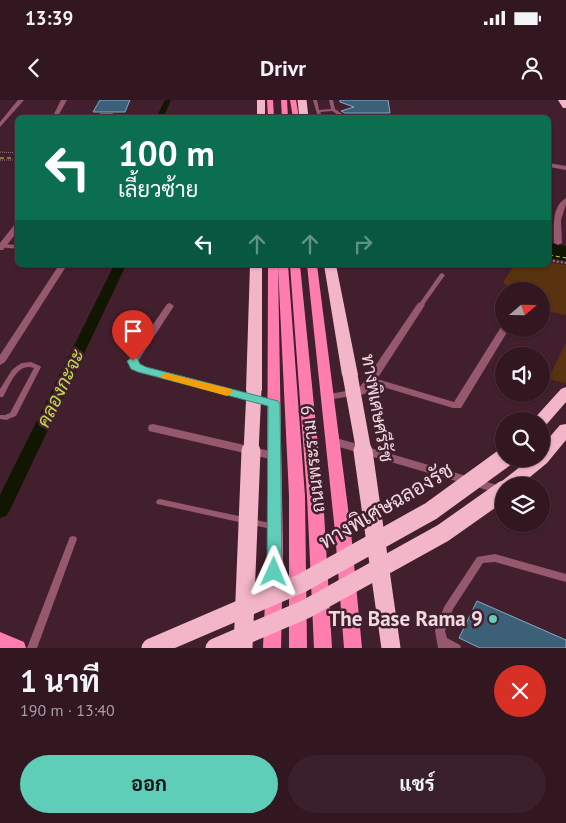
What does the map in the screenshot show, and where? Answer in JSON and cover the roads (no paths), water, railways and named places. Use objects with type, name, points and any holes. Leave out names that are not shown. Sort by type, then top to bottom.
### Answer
[{"type":"highway","points":[[261,100],[261,115]]},
{"type":"highway","points":[[302,100],[304,115]]},
{"type":"highway","points":[[562,100],[566,106]]},
{"type":"highway","points":[[243,648],[251,482],[256,267]]},
{"type":"highway","name":"ทางพิเศษศรีรัช","points":[[330,267],[367,472],[391,648]]},
{"type":"highway","points":[[548,412],[566,392]]},
{"type":"highway","points":[[550,447],[566,428]]},
{"type":"highway","name":"ทางพิเศษฉลองรัช","points":[[151,648],[302,583],[431,511],[495,465]]},
{"type":"highway","points":[[519,477],[530,467]]},
{"type":"highway","points":[[216,648],[306,609],[443,532],[495,497]]},
{"type":"main road","points":[[270,100],[271,115]]},
{"type":"main road","points":[[276,100],[276,115]]},
{"type":"main road","points":[[284,100],[286,115]]},
{"type":"main road","points":[[293,100],[295,115]]},
{"type":"main road","name":"ถนนพระราม 9","points":[[272,648],[275,527],[273,267]]},
{"type":"main road","name":"ถนนพระราม 9","points":[[284,267],[297,496],[298,648]]},
{"type":"main road","name":"ถนนพระราม 9","points":[[295,267],[315,496],[324,643]]},
{"type":"main road","name":"ถนนพระราม 9","points":[[312,267],[333,441],[353,648]]},
{"type":"street","points":[[0,125],[20,100]]},
{"type":"street","points":[[56,115],[64,100]]},
{"type":"street","points":[[551,165],[566,168]]},
{"type":"street","points":[[558,243],[558,216],[560,206],[566,200]]},
{"type":"street","points":[[551,214],[558,216]]},
{"type":"street","points":[[1,247],[15,230]]},
{"type":"street","points":[[0,362],[62,267]]},
{"type":"street","points":[[327,397],[360,392],[371,380],[421,305]]},
{"type":"street","points":[[170,306],[133,361],[135,366],[142,370],[274,404]]},
{"type":"street","points":[[371,380],[458,406],[499,338]]},
{"type":"street","points":[[153,428],[274,456]]},
{"type":"street","points":[[333,441],[495,488]]},
{"type":"lane","points":[[316,100],[320,114]]},
{"type":"lane","points":[[331,100],[333,110],[341,115]]},
{"type":"lane","points":[[308,115],[333,110]]},
{"type":"lane","points":[[100,115],[107,113],[112,115]]},
{"type":"lane","points":[[1,247],[15,246]]},
{"type":"lane","points":[[421,305],[442,275]]},
{"type":"lane","points":[[0,395],[16,367],[22,365],[38,367],[13,414],[6,418],[0,418]]},
{"type":"lane","points":[[160,502],[275,527]]},
{"type":"lane","points":[[32,648],[73,539]]},
{"type":"lane","points":[[456,648],[443,644],[440,631],[449,607],[480,560],[495,558],[566,578]]},
{"type":"waterway","points":[[160,115],[168,100]]},
{"type":"waterway","name":"คลองกะจะ","points":[[0,512],[119,267]]},
{"type":"place","name":"The Base Rama 9","points":[[493,619]]}]
